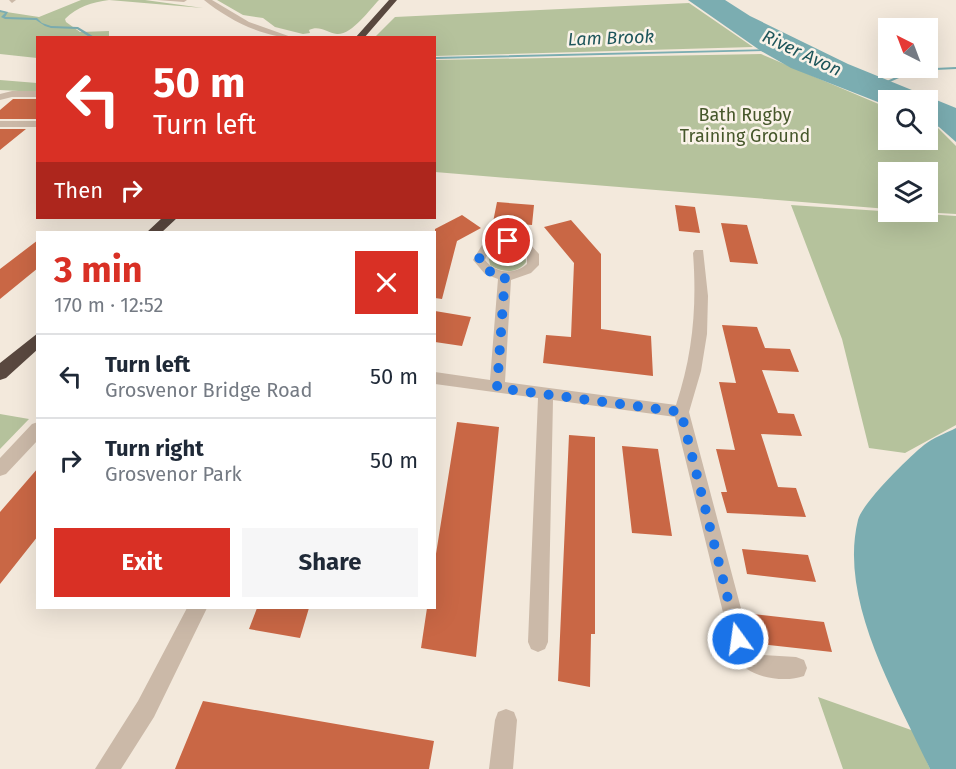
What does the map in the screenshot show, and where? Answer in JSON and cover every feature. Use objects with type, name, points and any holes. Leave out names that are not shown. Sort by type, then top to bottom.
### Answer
[{"type":"highway","points":[[361,36],[393,0]]},
{"type":"highway","points":[[155,231],[169,219]]},
{"type":"highway","points":[[0,373],[36,341]]},
{"type":"street","points":[[160,0],[184,0]]},
{"type":"street","points":[[207,0],[247,23],[285,36]]},
{"type":"street","points":[[0,97],[12,94],[36,94]]},
{"type":"street","points":[[1,124],[36,124]]},
{"type":"street","points":[[699,253],[703,301],[702,331],[692,382],[681,412],[738,639],[746,656],[759,665],[796,668]]},
{"type":"street","points":[[497,388],[505,276]]},
{"type":"street","points":[[436,378],[681,412]]},
{"type":"street","points":[[538,642],[546,393]]},
{"type":"street","points":[[0,469],[36,431]]},
{"type":"street","points":[[106,769],[146,710],[196,609]]},
{"type":"street","points":[[501,769],[506,720]]},
{"type":"green space","points":[[81,0],[109,0],[80,8],[65,19],[80,32],[109,31],[109,36],[36,36],[36,58],[0,54],[0,11],[39,17]]},
{"type":"green space","points":[[109,0],[145,0],[203,8]]},
{"type":"green space","points":[[217,0],[379,0],[355,26],[343,33],[337,34],[317,28],[309,30],[310,33],[303,34],[275,27],[263,18],[243,15]]},
{"type":"green space","points":[[689,3],[753,47],[436,56],[436,36],[376,36],[395,17]]},
{"type":"green space","name":"Bath Rugby Training Ground","points":[[761,54],[878,104],[878,150],[938,150],[938,128],[956,146],[956,214],[938,213],[938,162],[878,162],[878,208],[436,172],[436,60]]},
{"type":"green space","points":[[0,80],[36,83],[36,92],[0,90]]},
{"type":"green space","points":[[791,205],[878,211],[878,222],[938,222],[938,215],[956,216],[956,425],[905,453],[869,448],[842,339]]},
{"type":"green space","points":[[509,246],[525,253],[526,262],[523,266],[510,271],[500,270],[490,265],[488,254],[497,247]]},
{"type":"green space","points":[[0,414],[29,419],[0,449]]},
{"type":"green space","points":[[818,697],[914,731],[930,769],[843,769]]},
{"type":"water","name":"River Avon","points":[[688,0],[725,0],[750,16],[848,64],[912,90],[878,90],[878,102],[791,68],[761,51]]},
{"type":"water","points":[[938,101],[956,108],[956,142],[939,127]]},
{"type":"water","points":[[956,428],[956,769],[930,769],[874,648],[856,583],[854,551],[861,512],[877,492],[924,445]]},
{"type":"building","points":[[13,99],[36,99],[36,119],[0,119],[0,110]]},
{"type":"building","points":[[0,129],[26,129],[0,150]]},
{"type":"building","points":[[497,202],[534,205],[532,225],[493,222]]},
{"type":"building","points":[[675,205],[695,207],[700,233],[679,231]]},
{"type":"building","points":[[462,215],[481,228],[457,241],[442,299],[436,298],[435,229]]},
{"type":"building","points":[[571,220],[601,254],[601,329],[651,336],[653,376],[543,363],[546,335],[571,337],[574,263],[544,227]]},
{"type":"building","points":[[721,223],[747,225],[758,264],[730,262]]},
{"type":"building","points":[[36,242],[36,270],[0,299],[0,269]]},
{"type":"building","points":[[436,311],[471,317],[462,346],[436,342]]},
{"type":"building","points":[[722,325],[757,327],[765,348],[790,349],[799,372],[762,370],[778,413],[794,414],[802,436],[761,434],[778,487],[796,488],[806,517],[727,513],[721,492],[727,492],[716,449],[735,450],[719,382],[736,383]]},
{"type":"building","points":[[457,422],[499,427],[476,657],[421,648],[427,609],[436,609],[436,554]]},
{"type":"building","points":[[569,435],[595,437],[595,634],[591,634],[590,687],[558,681]]},
{"type":"building","points":[[622,446],[658,449],[672,536],[632,533]]},
{"type":"building","points":[[36,470],[36,539],[0,584],[0,512]]},
{"type":"building","points":[[742,549],[808,555],[816,582],[747,574]]},
{"type":"building","points":[[257,609],[309,609],[300,638],[249,629]]},
{"type":"building","points":[[753,614],[824,622],[832,652],[759,644]]},
{"type":"building","points":[[203,701],[434,741],[429,769],[175,769]]},
{"type":"waterway","name":"Lam Brook","points":[[0,11],[7,13],[3,17],[37,19],[46,26],[78,28],[92,36]]},
{"type":"waterway","name":"Lam Brook","points":[[436,58],[769,50]]},
{"type":"waterway","points":[[882,84],[914,70],[956,68]]},
{"type":"route","points":[[508,241],[491,244],[484,248],[479,260],[488,271],[505,276],[497,388],[681,412],[738,639]]}]
